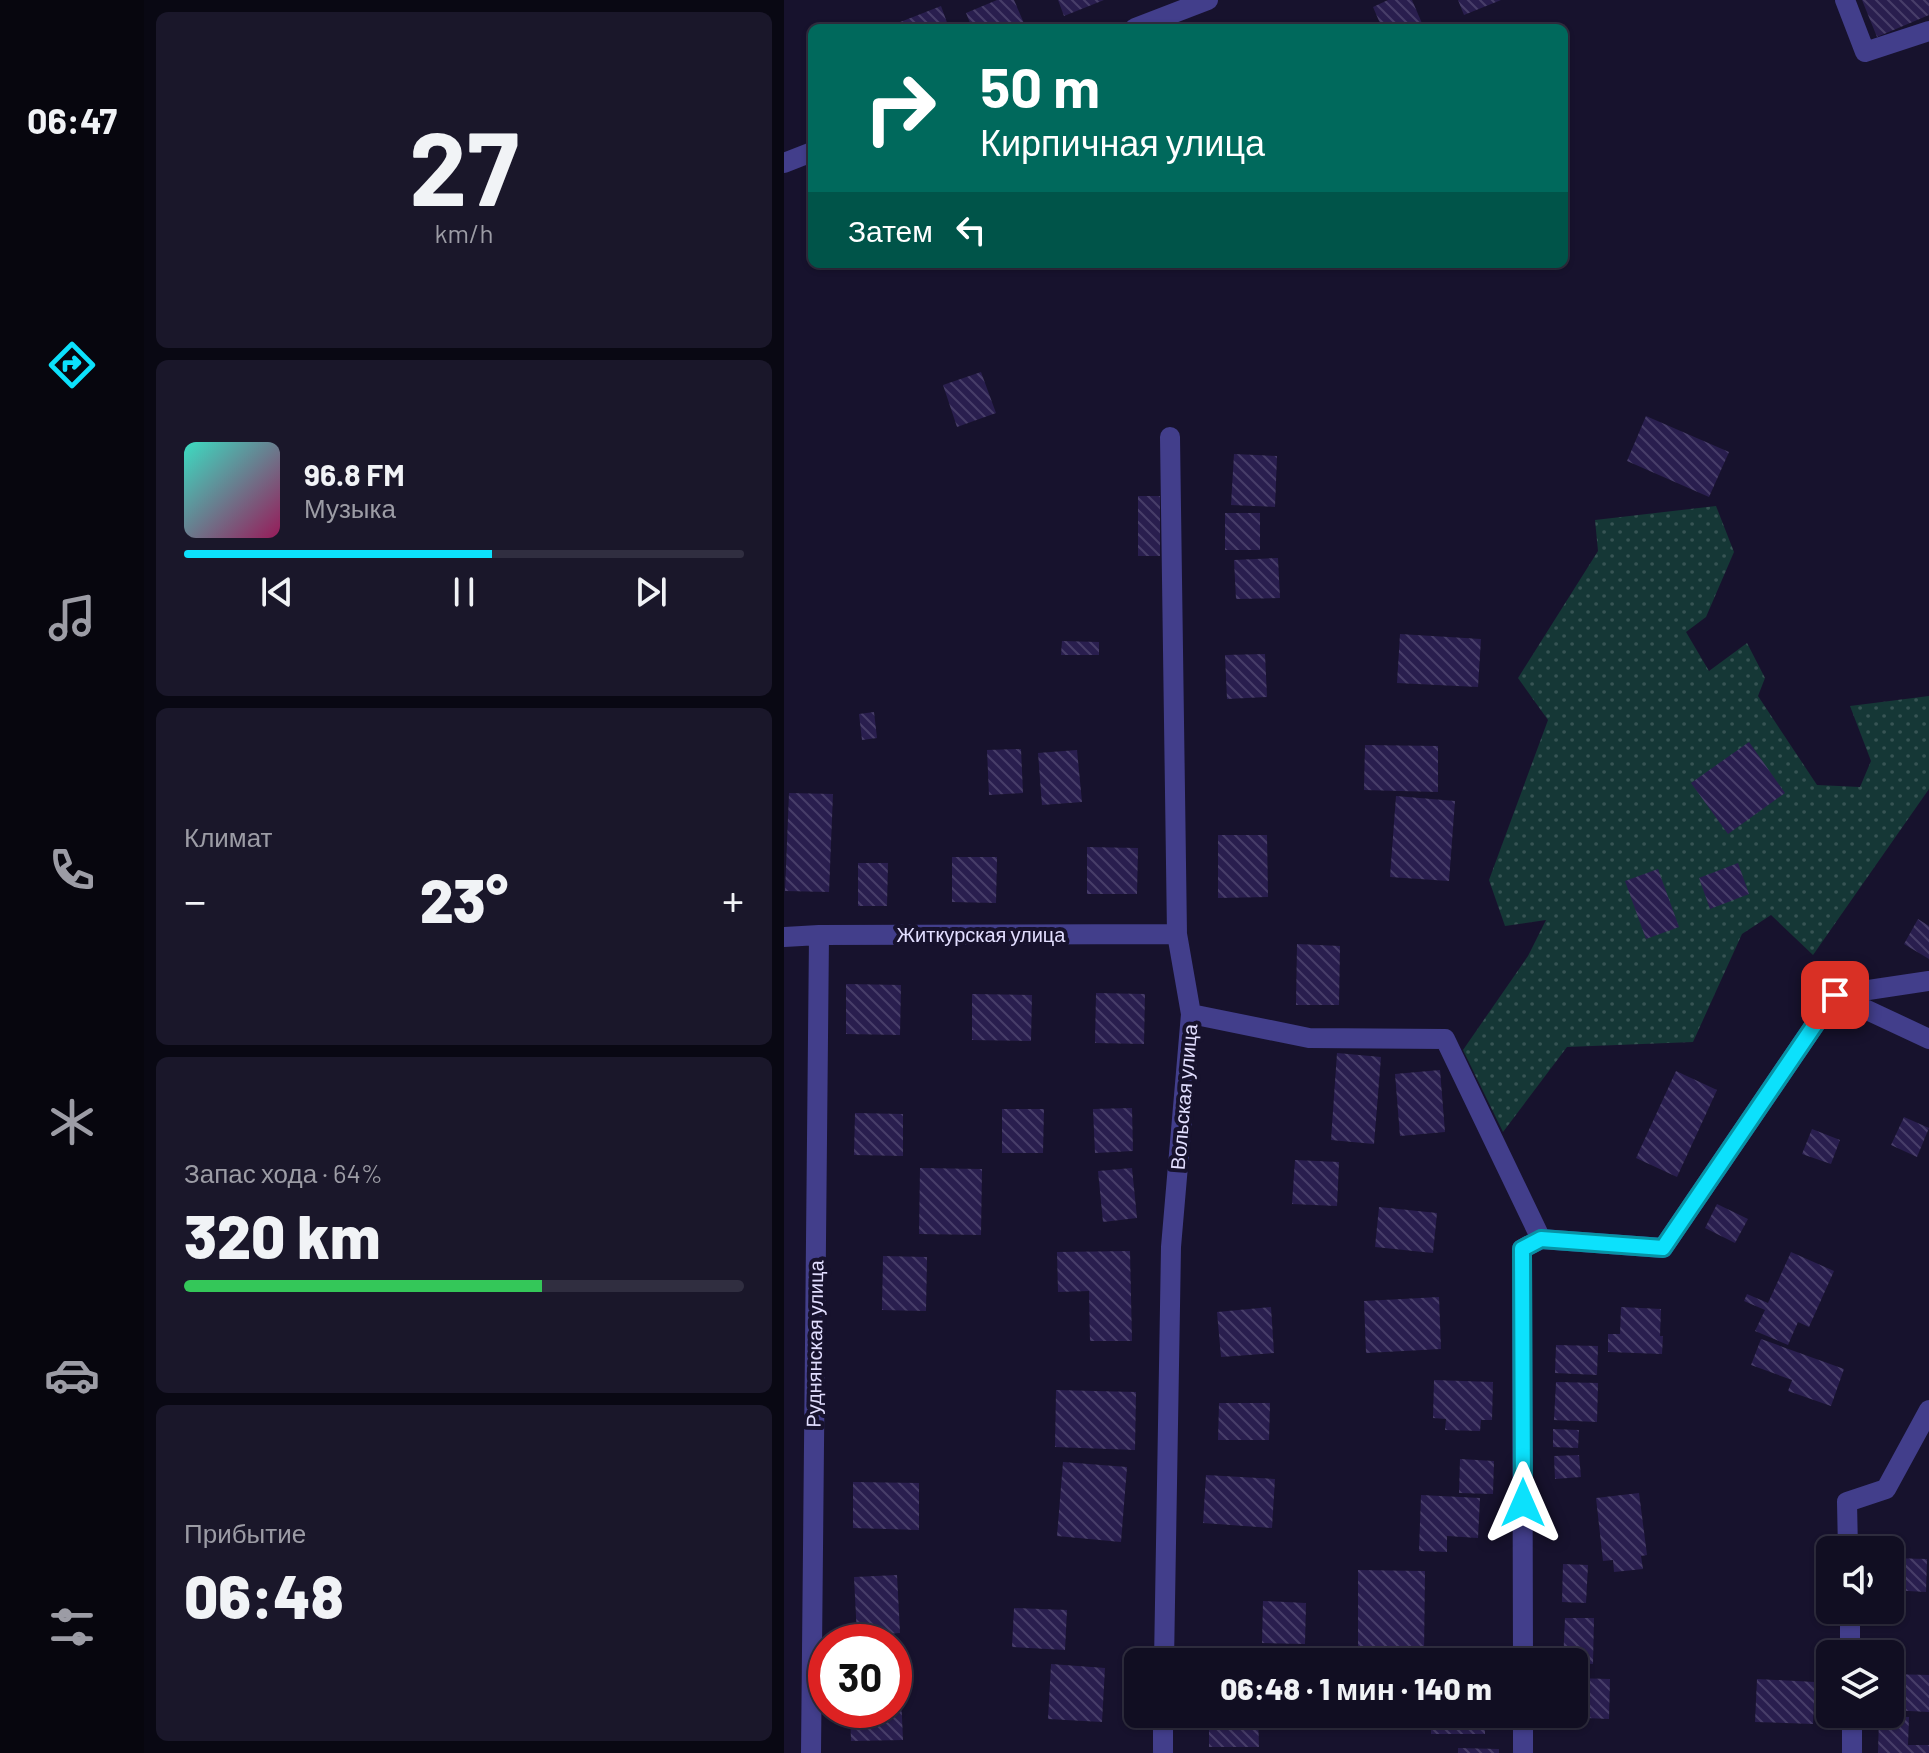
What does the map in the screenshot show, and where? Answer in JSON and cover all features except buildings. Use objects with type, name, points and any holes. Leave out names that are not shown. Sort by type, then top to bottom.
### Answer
[{"type":"street","points":[[1145,24],[1208,0]]},
{"type":"street","points":[[1845,0],[1865,52],[1929,31]]},
{"type":"street","points":[[784,163],[808,154]]},
{"type":"street","name":"Вольская улица","points":[[1164,1648],[1171,1247],[1191,1014],[1177,934],[1170,437]]},
{"type":"street","name":"Житкурская улица","points":[[784,937],[1177,934]]},
{"type":"street","name":"Руднянская улица","points":[[811,1753],[819,935]]},
{"type":"street","points":[[1523,1648],[1522,1249],[1541,1239],[1663,1248],[1835,995],[1929,981]]},
{"type":"street","points":[[1835,995],[1929,1039]]},
{"type":"street","points":[[1191,1014],[1309,1038],[1445,1039],[1541,1239]]},
{"type":"street","points":[[1848,1536],[1847,1502],[1886,1489],[1929,1410]]},
{"type":"street","points":[[1163,1728],[1163,1753]]},
{"type":"street","points":[[1523,1728],[1523,1753]]},
{"type":"street","points":[[1852,1728],[1852,1753]]},
{"type":"green space","points":[[1716,506],[1734,552],[1706,617],[1686,632],[1709,671],[1747,643],[1765,678],[1758,696],[1817,785],[1860,787],[1871,761],[1850,706],[1929,696],[1929,789],[1813,955],[1771,915],[1742,934],[1693,1042],[1567,1047],[1503,1132],[1463,1050],[1528,956],[1546,920],[1505,926],[1489,880],[1548,720],[1518,678],[1598,551],[1595,520]]},
{"type":"route","points":[[1523,1503],[1522,1249],[1541,1239],[1663,1248],[1835,995]]}]
